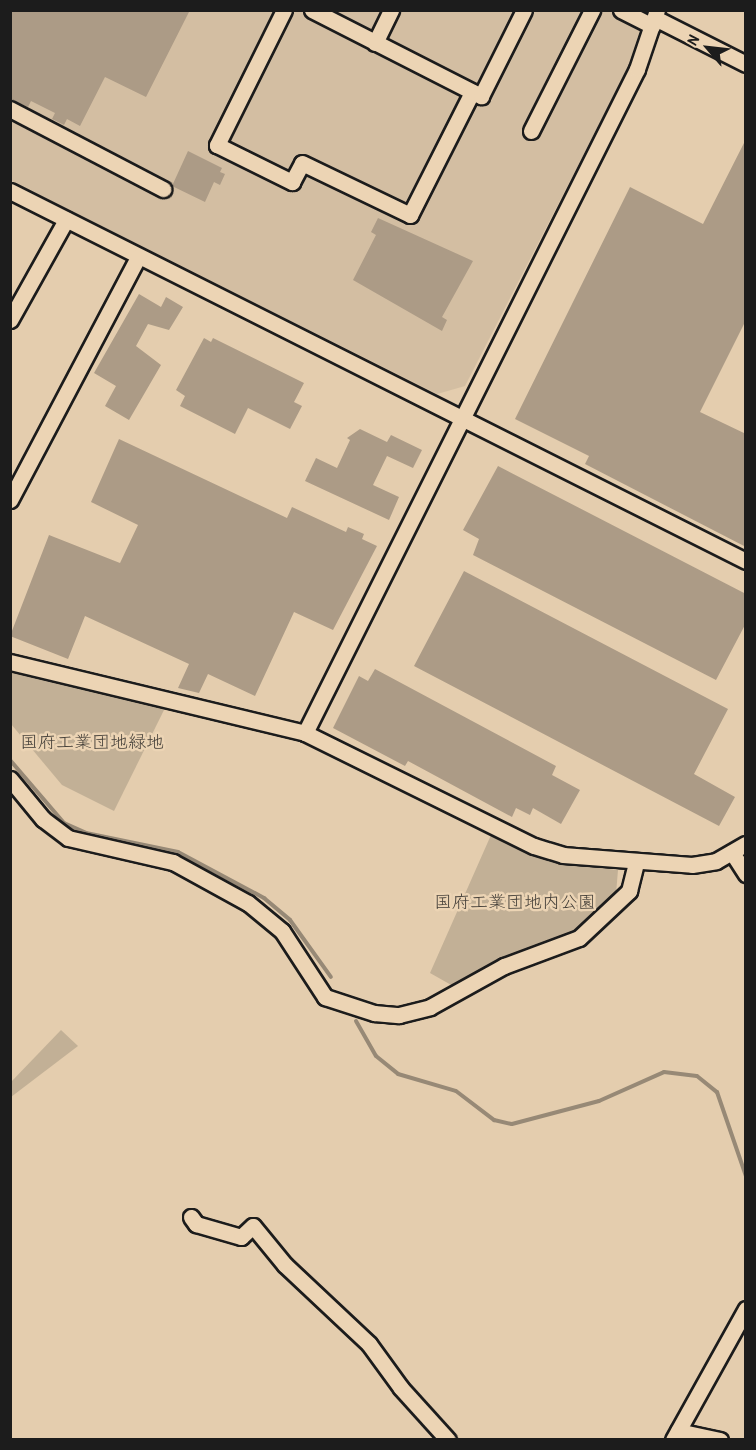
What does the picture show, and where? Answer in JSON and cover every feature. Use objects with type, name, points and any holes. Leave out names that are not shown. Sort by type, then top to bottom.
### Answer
[{"type":"street","points":[[284,10],[217,145],[292,182],[302,163],[410,215],[472,92]]},
{"type":"street","points":[[312,10],[481,96],[524,10]]},
{"type":"street","points":[[375,43],[391,10]]},
{"type":"street","points":[[531,131],[592,10]]},
{"type":"street","points":[[621,10],[654,18],[746,64]]},
{"type":"street","points":[[304,733],[637,69],[654,18]]},
{"type":"street","points":[[10,109],[163,189]]},
{"type":"street","points":[[13,196],[66,220],[746,561]]},
{"type":"street","points":[[10,320],[66,220]]},
{"type":"street","points":[[10,500],[138,256]]},
{"type":"street","points":[[10,662],[304,733],[534,846],[563,855],[692,866],[739,864],[746,844]]},
{"type":"street","points":[[10,779],[43,819],[68,838],[173,862],[248,903],[282,931],[325,997],[374,1013],[399,1014],[430,1007],[504,966],[579,939],[629,891],[636,862]]},
{"type":"street","points":[[191,1217],[196,1224],[241,1237],[253,1226],[296,1274],[369,1344],[401,1388],[448,1440]]},
{"type":"street","points":[[720,1440],[675,1435],[746,1309]]},
{"type":"shaded area","points":[[10,11],[648,11],[629,66],[465,386],[437,394],[11,181]]},
{"type":"green space","name":"国府工業団地緑地","points":[[10,670],[165,708],[114,811],[62,785],[11,724]]},
{"type":"green space","name":"国府工業団地内公園","points":[[491,835],[564,864],[618,870],[616,894],[569,934],[453,986],[430,973]]},
{"type":"green space","points":[[61,1030],[78,1046],[11,1097],[11,1082]]},
{"type":"building","points":[[10,10],[190,10],[146,97],[105,77],[80,126],[67,119],[64,125],[52,119],[55,113],[31,101],[28,107],[10,99]]},
{"type":"building","points":[[746,139],[746,320],[700,412],[746,434],[746,547],[585,464],[589,456],[515,419],[630,187],[703,224]]},
{"type":"building","points":[[188,151],[222,168],[220,172],[225,174],[220,185],[214,182],[205,202],[172,186]]},
{"type":"building","points":[[378,218],[473,261],[442,317],[447,320],[442,331],[353,280],[376,235],[371,232]]},
{"type":"building","points":[[139,294],[161,307],[166,297],[183,307],[169,330],[148,324],[136,346],[161,365],[129,420],[105,406],[116,386],[94,373]]},
{"type":"building","points":[[204,338],[211,342],[213,338],[304,383],[294,402],[302,406],[290,429],[248,408],[235,434],[180,406],[185,396],[176,390]]},
{"type":"building","points":[[360,429],[387,442],[391,435],[422,450],[413,468],[387,456],[373,485],[399,497],[389,520],[305,481],[316,458],[337,468],[350,440],[347,438]]},
{"type":"building","points":[[119,439],[287,518],[292,507],[346,532],[348,527],[364,534],[362,539],[377,546],[333,630],[294,612],[255,696],[208,674],[199,693],[178,688],[189,664],[85,616],[68,659],[10,636],[49,535],[120,563],[138,525],[91,502]]},
{"type":"building","points":[[498,466],[746,594],[746,623],[716,680],[473,555],[479,539],[463,530]]},
{"type":"building","points":[[464,571],[728,709],[694,774],[735,797],[719,826],[414,666]]},
{"type":"building","points":[[375,669],[556,766],[552,775],[580,790],[561,824],[533,808],[530,815],[516,808],[512,817],[408,761],[405,766],[333,728],[359,676],[368,681]]},
{"type":"waterway","points":[[10,760],[64,823],[86,833],[178,852],[264,898],[290,920],[331,977]]},
{"type":"waterway","points":[[356,1021],[376,1056],[398,1074],[456,1091],[494,1120],[512,1124],[599,1101],[664,1072],[697,1076],[717,1092],[746,1176]]}]
